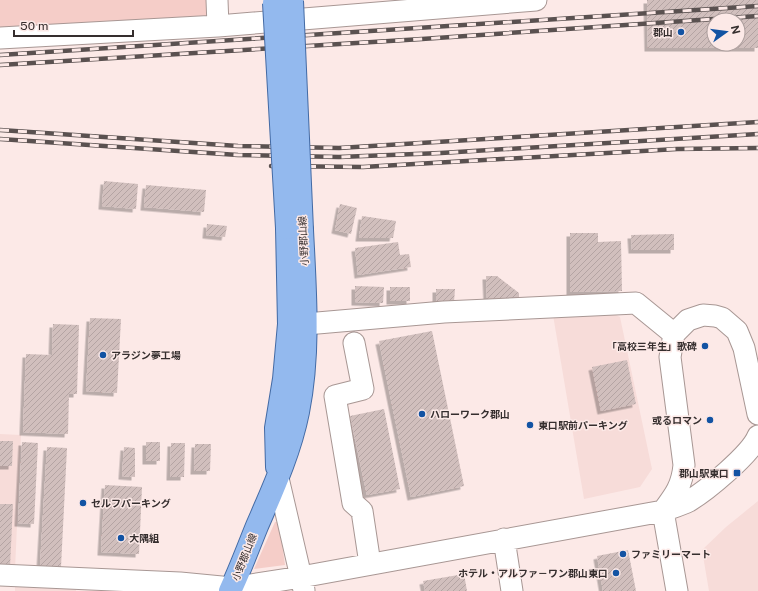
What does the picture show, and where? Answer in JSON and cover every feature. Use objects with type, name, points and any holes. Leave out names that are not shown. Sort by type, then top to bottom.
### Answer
[{"type":"main road","name":"小野郡山線","points":[[231,589],[278,478],[294,432],[303,373],[306,324],[295,229],[283,1]]},
{"type":"main road","name":"小野郡山線","points":[[278,478],[276,428],[284,379],[295,229]]},
{"type":"street","points":[[217,0],[218,26]]},
{"type":"street","points":[[0,38],[218,26],[536,0]]},
{"type":"street","points":[[306,324],[444,312],[636,303],[674,334]]},
{"type":"street","points":[[677,591],[663,511],[680,486],[684,465],[670,356],[674,334],[688,320],[703,315],[722,318],[733,327],[741,338],[744,348],[758,414]]},
{"type":"street","points":[[354,343],[363,389],[335,396],[353,502],[362,511],[370,564]]},
{"type":"street","points":[[0,575],[180,583],[231,589],[303,584],[370,564],[663,511],[687,502],[700,493],[747,453],[758,436]]},
{"type":"street","points":[[278,478],[303,584]]},
{"type":"street","points":[[504,539],[512,591]]},
{"type":"shaded area","points":[[0,0],[213,0],[213,22],[0,34]]},
{"type":"shaded area","points":[[553,315],[616,315],[620,317],[652,469],[640,487],[584,499]]},
{"type":"shaded area","points":[[0,434],[21,435],[15,570],[0,570]]},
{"type":"shaded area","points":[[758,501],[758,591],[709,591],[702,550],[726,527]]},
{"type":"shaded area","points":[[275,522],[279,522],[285,565],[254,569]]},
{"type":"shaded area","points":[[15,587],[76,589],[76,591],[15,591]]},
{"type":"building","name":"郡山","points":[[647,0],[758,0],[758,48],[746,48],[746,12],[706,12],[706,48],[648,48]]},
{"type":"building","points":[[104,181],[138,184],[136,209],[102,206]]},
{"type":"building","points":[[146,185],[206,190],[204,212],[144,207]]},
{"type":"building","points":[[340,204],[357,208],[351,234],[335,230]]},
{"type":"building","points":[[362,216],[396,221],[393,238],[359,238]]},
{"type":"building","points":[[207,224],[227,226],[225,237],[206,235]]},
{"type":"building","points":[[570,233],[598,233],[598,242],[621,241],[622,291],[570,292]]},
{"type":"building","points":[[674,234],[674,250],[632,250],[631,235]]},
{"type":"building","points":[[398,242],[400,255],[409,254],[411,267],[358,275],[355,248]]},
{"type":"building","points":[[486,276],[497,276],[519,293],[519,298],[487,299]]},
{"type":"building","points":[[355,286],[384,287],[383,303],[355,302]]},
{"type":"building","points":[[390,287],[410,287],[410,301],[390,301]]},
{"type":"building","points":[[436,289],[455,289],[454,302],[436,302]]},
{"type":"building","name":"アラジン夢工場","points":[[90,318],[121,319],[117,393],[86,391]]},
{"type":"building","points":[[53,324],[79,325],[77,394],[69,394],[68,434],[23,432],[26,354],[52,355]]},
{"type":"building","name":"ハローワーク郡山","points":[[432,331],[464,486],[411,497],[379,341]]},
{"type":"building","points":[[627,360],[636,404],[601,411],[592,367]]},
{"type":"building","points":[[384,409],[400,489],[367,495],[350,416]]},
{"type":"building","points":[[0,441],[13,441],[12,466],[0,466]]},
{"type":"building","points":[[22,442],[38,443],[34,524],[18,523]]},
{"type":"building","points":[[146,442],[160,442],[160,461],[146,461]]},
{"type":"building","points":[[171,443],[185,443],[184,477],[170,477]]},
{"type":"building","points":[[195,444],[211,444],[210,471],[194,471]]},
{"type":"building","points":[[47,447],[67,448],[61,567],[40,566]]},
{"type":"building","points":[[124,447],[135,448],[135,477],[122,476]]},
{"type":"building","points":[[105,485],[142,487],[139,554],[101,552]]},
{"type":"building","points":[[0,504],[13,504],[10,567],[0,567]]},
{"type":"building","name":"ホテル・アルファ－ワン郡山東口","points":[[628,550],[636,591],[603,591],[597,556]]},
{"type":"building","points":[[464,574],[467,591],[425,591],[423,581]]},
{"type":"railway","points":[[0,55],[758,6]]},
{"type":"railway","points":[[0,65],[422,39],[758,16]]},
{"type":"railway","points":[[0,130],[238,146],[339,148],[758,122]]},
{"type":"railway","points":[[0,139],[238,155],[339,157],[441,153],[758,134]]},
{"type":"railway","points":[[271,166],[363,167],[677,149],[758,148]]},
{"type":"place","name":"郡山","points":[[681,32]]},
{"type":"place","name":"「高校三年生」歌碑","points":[[705,346]]},
{"type":"place","name":"アラジン夢工場","points":[[103,355]]},
{"type":"place","name":"ハローワーク郡山","points":[[422,414]]},
{"type":"place","name":"或るロマン","points":[[710,420]]},
{"type":"place","name":"東口駅前パーキング","points":[[530,425]]},
{"type":"place","name":"郡山駅東口","points":[[737,473]]},
{"type":"place","name":"セルフパーキング","points":[[83,503]]},
{"type":"place","name":"大隅組","points":[[121,538]]},
{"type":"place","name":"ファミリーマート","points":[[623,554]]},
{"type":"place","name":"ホテル・アルファ－ワン郡山東口","points":[[616,573]]}]
